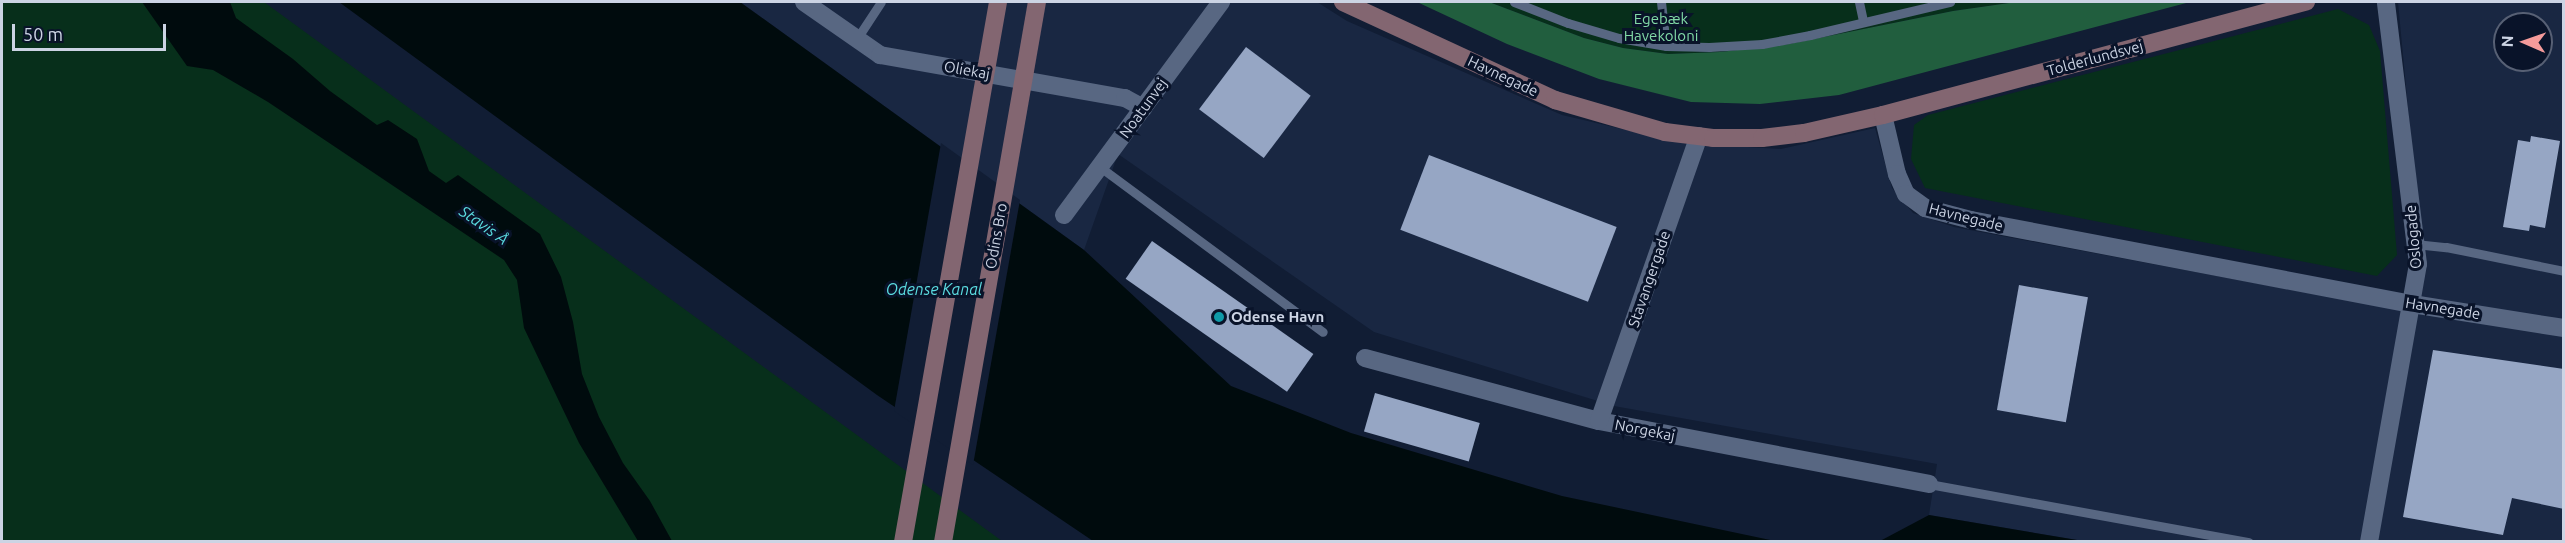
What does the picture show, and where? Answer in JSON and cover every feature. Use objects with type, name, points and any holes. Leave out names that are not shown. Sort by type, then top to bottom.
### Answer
[{"type":"main road","points":[[903,542],[998,2]]},
{"type":"main road","name":"Odins Bro","points":[[943,542],[1037,2]]},
{"type":"main road","name":"Havnegade","points":[[1343,2],[1555,100],[1665,132],[1700,136],[1762,138],[1804,133],[1883,115]]},
{"type":"main road","name":"Tolderlundsvej","points":[[1883,115],[2306,2]]},
{"type":"street","name":"Oliekaj","points":[[804,2],[880,55],[1125,98],[1143,108]]},
{"type":"street","name":"Noatunvej","points":[[1064,215],[1221,2]]},
{"type":"street","name":"Oslogade","points":[[2369,542],[2418,264],[2386,2]]},
{"type":"street","name":"Havnegade","points":[[1883,115],[1897,174],[1906,194],[1925,208],[1971,220],[2412,303],[2564,328]]},
{"type":"street","name":"Stavangergade","points":[[1599,421],[1700,136]]},
{"type":"street","name":"Norgekaj","points":[[1365,358],[1599,421],[1929,484]]},
{"type":"lane","points":[[856,40],[881,2]]},
{"type":"lane","points":[[1514,2],[1568,23],[1619,38],[1666,46],[1709,47],[1762,44],[1950,2]]},
{"type":"lane","points":[[1661,2],[1666,46]]},
{"type":"lane","points":[[1859,2],[1863,21]]},
{"type":"lane","points":[[1100,167],[1323,332]]},
{"type":"lane","points":[[2415,244],[2446,247],[2564,271]]},
{"type":"lane","points":[[1929,484],[2249,542]]},
{"type":"shaded area","points":[[740,2],[1317,2],[1347,21],[1562,115],[1682,143],[1781,149],[1875,128],[1892,188],[1913,213],[1954,227],[2405,311],[2363,541],[2083,541],[1929,515],[1937,464],[1614,406],[1374,332],[1118,154],[1084,250]]},
{"type":"shaded area","points":[[2398,2],[2563,2],[2563,541],[2375,542],[2424,278]]},
{"type":"green space","points":[[2,2],[264,2],[1002,541],[2,541]]},
{"type":"green space","points":[[1417,2],[1489,2],[1584,38],[1623,48],[1668,54],[1720,52],[1789,44],[1953,11],[2016,2],[2190,2],[1839,95],[1760,104],[1691,102],[1599,79],[1507,44]]},
{"type":"green space","name":"Egebæk Havekoloni","points":[[1489,2],[2016,2],[1953,11],[1789,44],[1720,52],[1668,54],[1623,48],[1584,38]]},
{"type":"green space","points":[[2338,9],[2369,25],[2380,51],[2397,255],[2377,276],[1925,188],[1911,159],[1914,125],[1928,115]]},
{"type":"water","name":"Stavis Å","points":[[142,2],[230,2],[236,18],[293,59],[330,91],[377,125],[388,120],[417,139],[429,171],[446,183],[458,175],[540,234],[561,277],[573,322],[582,374],[599,417],[623,463],[650,501],[672,541],[638,541],[579,443],[524,328],[517,280],[504,260],[268,102],[213,70],[187,66]]},
{"type":"water","name":"Odense Kanal","points":[[339,2],[740,2],[1084,250],[1231,386],[1351,433],[1562,496],[1775,541],[1093,541],[877,395]]},
{"type":"water","points":[[1929,515],[2083,541],[1880,541]]},
{"type":"pier","points":[[941,143],[1020,200],[973,465],[894,411]]},
{"type":"building","points":[[1246,47],[1311,96],[1264,158],[1199,109]]},
{"type":"building","points":[[2531,136],[2560,141],[2545,228],[2530,225],[2529,231],[2503,227],[2518,140],[2530,142]]},
{"type":"building","points":[[1429,155],[1617,227],[1588,302],[1400,230]]},
{"type":"building","name":"Odense Havn","points":[[1152,241],[1313,354],[1287,392],[1126,279]]},
{"type":"building","points":[[2019,285],[2088,297],[2066,422],[1997,410]]},
{"type":"building","points":[[2433,350],[2564,369],[2564,509],[2512,498],[2503,535],[2403,517]]},
{"type":"building","points":[[1375,393],[1480,423],[1469,461],[1364,431]]},
{"type":"place","name":"Odense Havn","points":[[1219,317]]}]
